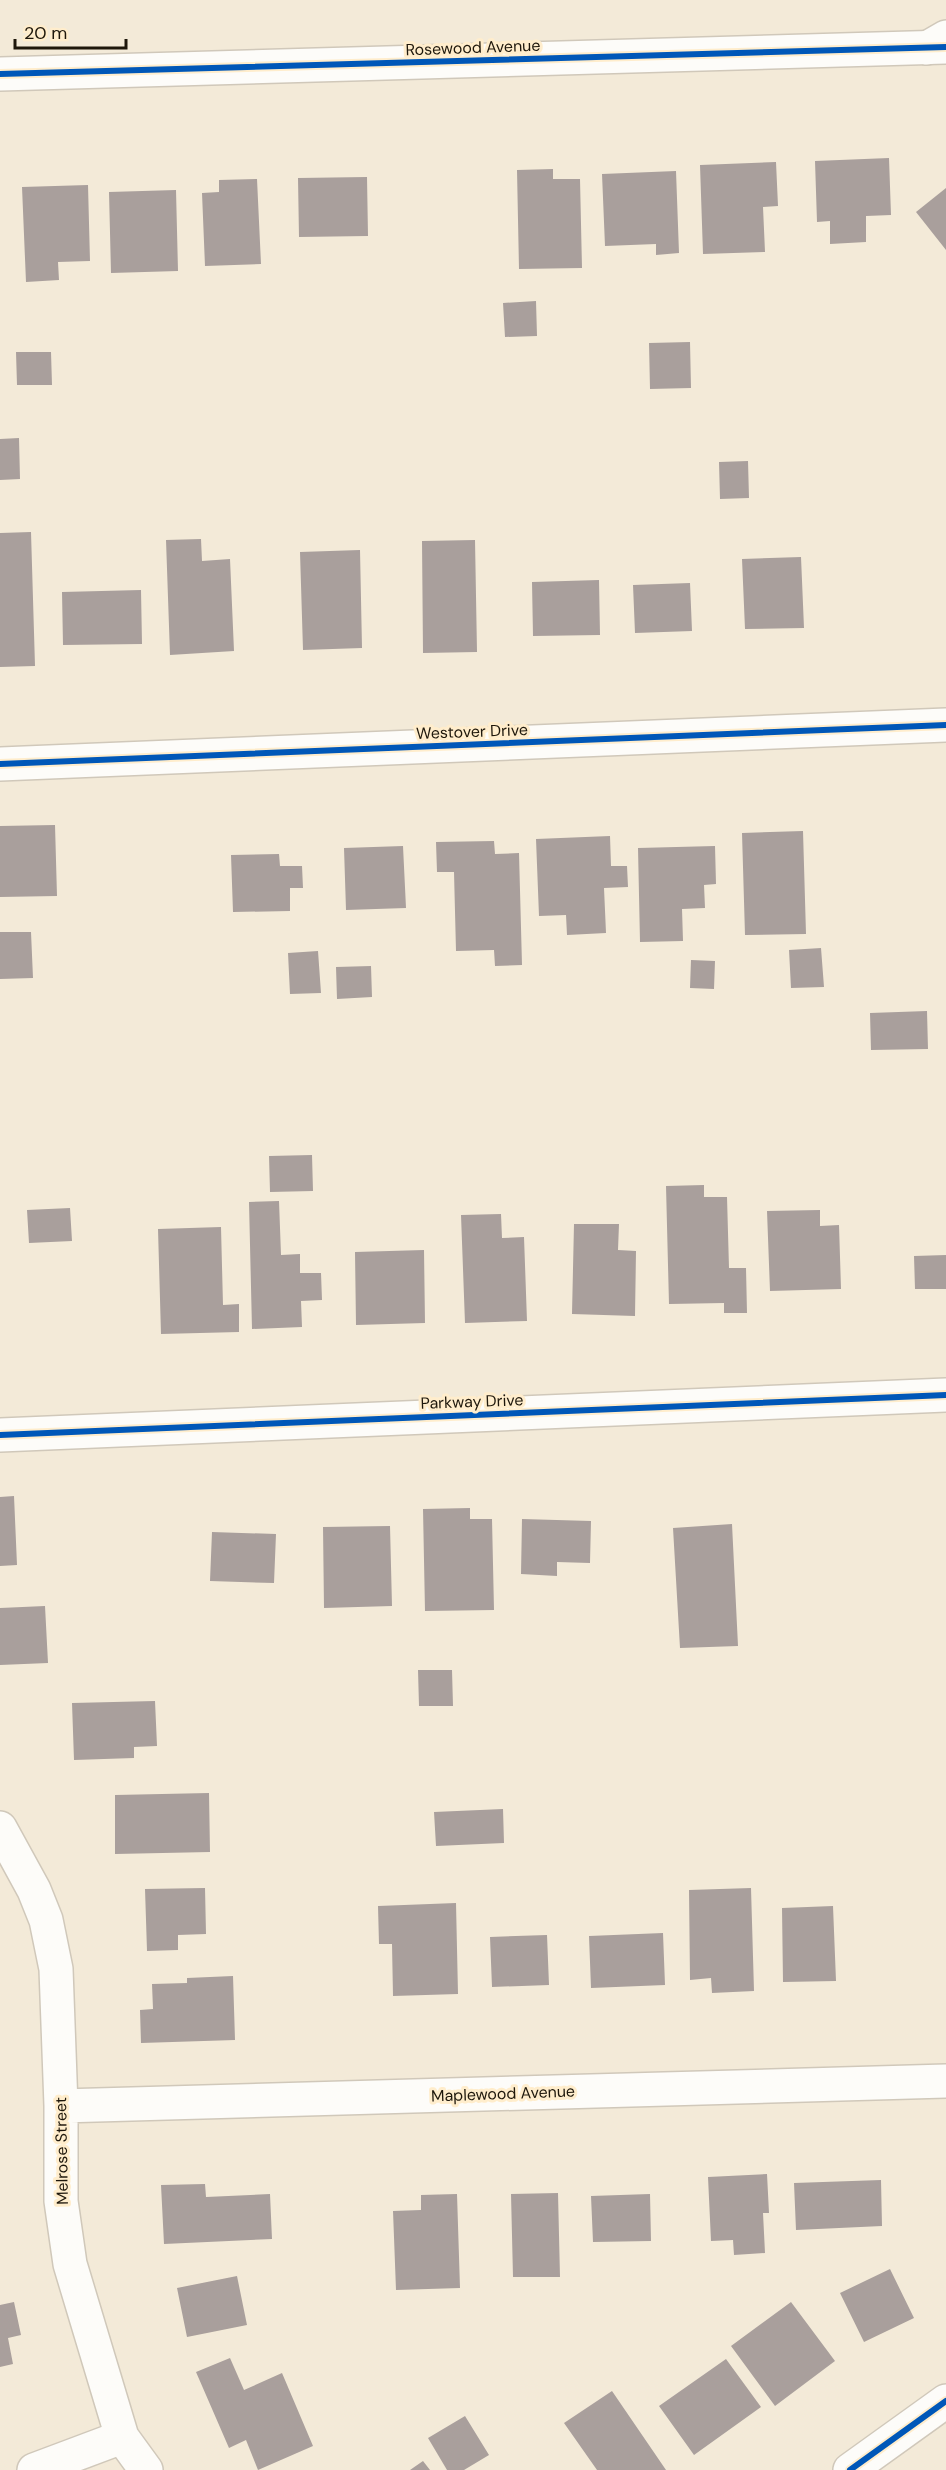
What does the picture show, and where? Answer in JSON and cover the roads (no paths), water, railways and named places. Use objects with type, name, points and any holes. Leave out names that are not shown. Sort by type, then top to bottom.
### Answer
[{"type":"street","name":"Rosewood Avenue","points":[[0,74],[941,48]]},
{"type":"street","name":"Westover Drive","points":[[0,764],[946,725]]},
{"type":"street","name":"Parkway Drive","points":[[0,1435],[946,1395]]},
{"type":"street","name":"Melrose Street","points":[[0,1828],[34,1890],[46,1920],[56,1970],[61,2106],[61,2201],[70,2264],[122,2437],[146,2470]]},
{"type":"street","name":"Maplewood Avenue","points":[[61,2106],[946,2081]]},
{"type":"street","points":[[850,2470],[946,2401]]},
{"type":"street","points":[[34,2470],[122,2437]]}]
